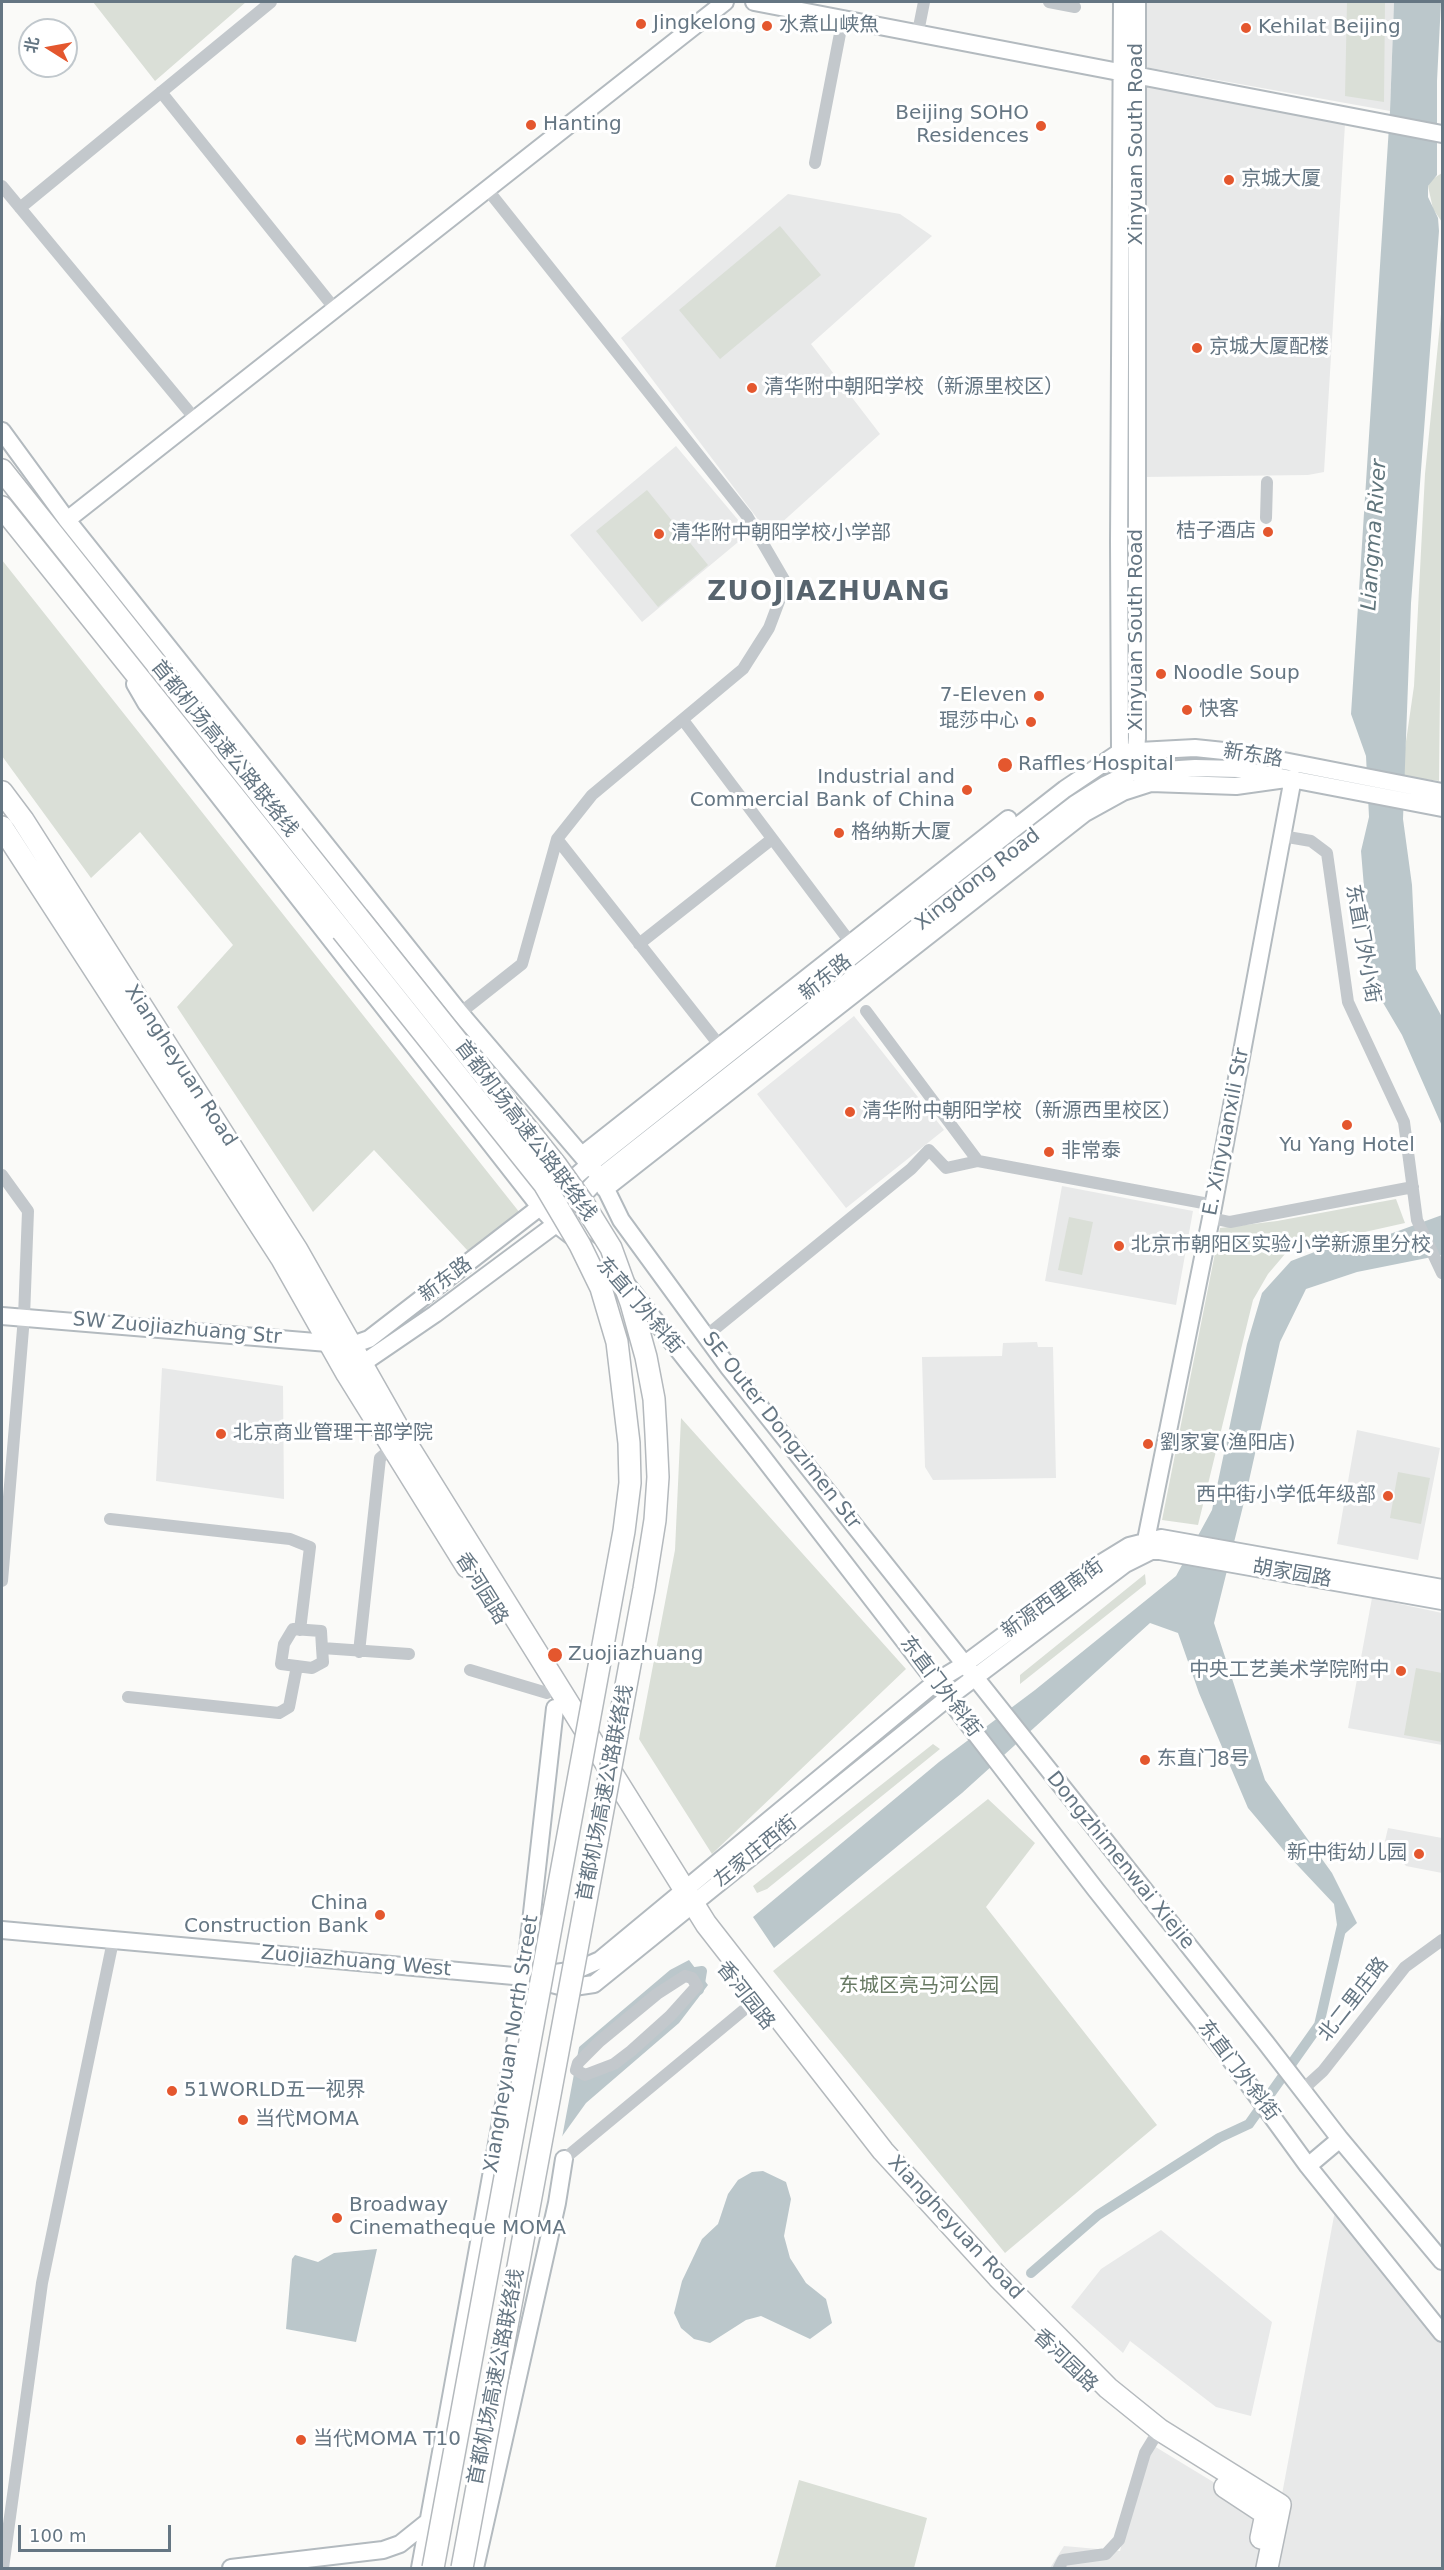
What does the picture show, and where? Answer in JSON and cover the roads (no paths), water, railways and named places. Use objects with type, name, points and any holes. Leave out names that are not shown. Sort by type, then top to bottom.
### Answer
[{"type":"highway","name":"首都机场高速公路联络线","points":[[2,470],[556,1165],[611,1248],[631,1303],[646,1357],[654,1399],[658,1478],[656,1509],[644,1589],[462,2568]]},
{"type":"highway","name":"首都机场高速公路联络线","points":[[2,507],[544,1184],[601,1288],[617,1342],[629,1443],[630,1483],[624,1531],[433,2568]]},
{"type":"highway","name":"Xiangheyuan Road","points":[[2,792],[23,820],[292,1240],[352,1345]]},
{"type":"highway","name":"Xiangheyuan Road","points":[[2,827],[282,1259],[328,1342],[354,1369]]},
{"type":"highway","name":"香河园路","points":[[352,1345],[354,1369],[392,1448],[551,1700],[682,1902],[874,2159],[943,2237],[1102,2397],[1153,2440],[1273,2510]]},
{"type":"highway","name":"香河园路","points":[[354,1369],[410,1449],[682,1902]]},
{"type":"highway","name":"Xiangheyuan Road","points":[[748,1992],[883,2151],[998,2277],[1108,2388],[1160,2430],[1273,2510]]},
{"type":"highway","points":[[1256,2568],[1273,2510]]},
{"type":"highway","points":[[1268,2568],[1273,2510]]},
{"type":"main road","points":[[67,520],[725,2]]},
{"type":"main road","points":[[754,2],[804,6],[843,18],[1443,134]]},
{"type":"main road","name":"Xinyuan South Road","points":[[1122,2],[1130,73]]},
{"type":"main road","name":"Xinyuan South Road","points":[[1132,772],[1128,745],[1130,73],[1137,2]]},
{"type":"main road","name":"SE Outer Dongzimen Str","points":[[2,431],[67,520],[460,1013],[594,1171],[621,1220],[706,1336],[976,1678]]},
{"type":"main road","name":"东直门外斜街","points":[[95,623],[146,703],[540,1207],[556,1224],[616,1271],[1245,2079],[1308,2166],[1443,2333]]},
{"type":"main road","points":[[594,1171],[720,1046],[1073,770],[1128,745]]},
{"type":"main road","name":"新东路","points":[[352,1345],[369,1339],[540,1207],[594,1171],[1048,802],[1128,745],[1195,747],[1243,753],[1347,780]]},
{"type":"main road","name":"Xingdong Road","points":[[594,1171],[1075,804],[1132,772],[1195,768],[1239,769],[1293,778],[1347,780],[1421,795]]},
{"type":"main road","points":[[594,1171],[1085,813],[1123,792],[1151,783],[1236,786],[1293,778]]},
{"type":"main road","name":"E. Xinyuanxili Str","points":[[1152,1546],[1293,778]]},
{"type":"main road","points":[[1421,795],[1443,792]]},
{"type":"main road","points":[[1421,795],[1443,808]]},
{"type":"main road","name":"新东路","points":[[354,1369],[435,1314],[556,1224],[594,1171]]},
{"type":"main road","name":"SW Zuojiazhuang Str","points":[[2,1316],[352,1345]]},
{"type":"main road","name":"新源西里南街","points":[[965,1664],[1098,1565],[1130,1546],[1152,1546]]},
{"type":"main road","name":"胡家园路","points":[[1152,1546],[1443,1588]]},
{"type":"main road","name":"新源西里南街","points":[[976,1678],[1125,1564],[1152,1546]]},
{"type":"main road","name":"胡家园路","points":[[1242,1559],[1443,1601]]},
{"type":"main road","name":"左家庄西街","points":[[682,1902],[937,1681],[965,1664]]},
{"type":"main road","name":"左家庄西街","points":[[682,1902],[976,1678]]},
{"type":"main road","name":"Dongzhimenwai Xiejie","points":[[976,1678],[1266,2043]]},
{"type":"main road","name":"Xiangheyuan North Street","points":[[420,2568],[525,1977],[551,1700]]},
{"type":"main road","name":"Zuojiazhuang West","points":[[2,1930],[525,1977],[576,1970],[600,1960],[682,1902]]},
{"type":"main road","name":"东直门外斜街","points":[[1266,2043],[1340,2139]]},
{"type":"main road","points":[[1308,2166],[1340,2139],[1443,2261]]},
{"type":"main road","points":[[475,2568],[557,2203],[564,2159]]},
{"type":"main road","points":[[248,2567],[383,2550],[400,2544],[430,2520]]},
{"type":"street","points":[[918,32],[924,2]]},
{"type":"street","points":[[1049,2],[1075,7]]},
{"type":"street","points":[[20,208],[264,4]]},
{"type":"street","points":[[815,163],[843,18]]},
{"type":"street","points":[[161,92],[335,309]]},
{"type":"street","points":[[2,186],[196,420]]},
{"type":"street","points":[[460,1013],[522,964],[557,839],[592,795],[743,669],[769,628],[786,583],[747,516],[487,189]]},
{"type":"street","points":[[1266,518],[1267,483]]},
{"type":"street","points":[[680,723],[848,944]]},
{"type":"street","name":"东直门外小街","points":[[1282,836],[1311,841],[1327,853],[1348,1002],[1404,1122],[1417,1220],[1435,1261],[1443,1273]]},
{"type":"street","points":[[557,839],[720,1046]]},
{"type":"street","points":[[639,944],[769,841]]},
{"type":"street","points":[[866,1011],[978,1161]]},
{"type":"street","points":[[706,1336],[910,1169],[929,1150],[946,1168],[978,1161],[1212,1212],[1230,1222],[1413,1187]]},
{"type":"street","points":[[2,1175],[28,1211],[24,1317],[2,1581]]},
{"type":"street","points":[[359,1652],[380,1458],[392,1448]]},
{"type":"street","points":[[110,1519],[290,1539],[310,1547],[300,1630]]},
{"type":"street","points":[[293,1629],[321,1631],[322,1648],[323,1662],[312,1668],[281,1664],[284,1644],[293,1629]]},
{"type":"street","points":[[322,1648],[409,1654]]},
{"type":"street","points":[[128,1697],[279,1713],[288,1707],[297,1666]]},
{"type":"street","points":[[470,1670],[551,1700]]},
{"type":"street","name":"北二里庄路","points":[[1301,2091],[1323,2071],[1405,1967],[1443,1940]]},
{"type":"street","points":[[3,2568],[42,2283],[113,1941]]},
{"type":"street","points":[[685,1976],[692,1978],[697,1986],[670,2016],[614,2064],[585,2075],[576,2070],[578,2063],[600,2041],[657,1994],[685,1976]]},
{"type":"street","points":[[564,2159],[748,1992]]},
{"type":"street","points":[[1059,2568],[1063,2560],[1106,2554],[1119,2540],[1145,2453],[1153,2440]]},
{"type":"water","name":"Liangma River","points":[[1394,2],[1441,2],[1437,81],[1437,175],[1428,186],[1428,197],[1438,218],[1439,231],[1411,603],[1403,819],[1412,885],[1416,969],[1442,1017],[1442,1126],[1402,1035],[1372,984],[1361,851],[1369,817],[1366,756],[1351,714],[1390,111]]},
{"type":"water","points":[[1442,1215],[1442,1255],[1357,1272],[1306,1289],[1280,1342],[1214,1623],[1265,1780],[1332,1873],[1357,1923],[1339,1939],[1334,1904],[1248,1808],[1199,1693],[1178,1633],[1150,1623],[962,1793],[774,1948],[753,1917],[939,1762],[1035,1690],[1176,1576],[1212,1510],[1247,1344],[1262,1293],[1291,1261],[1325,1248],[1379,1238]]},
{"type":"water","points":[[689,1960],[708,1985],[679,2023],[586,2103],[540,2167],[448,2568],[527,2144],[579,2047],[670,1970]],"holes":[[[685,1976],[697,1986],[614,2064],[577,2070],[600,2041]]]},
{"type":"water","points":[[763,2171],[786,2182],[791,2199],[784,2236],[790,2258],[806,2283],[826,2299],[832,2323],[810,2339],[761,2316],[746,2320],[710,2343],[694,2339],[681,2328],[674,2313],[682,2281],[702,2239],[718,2224],[728,2194],[738,2180],[752,2172]]},
{"type":"water","points":[[377,2249],[356,2342],[286,2329],[292,2259],[295,2255],[318,2262],[334,2253]]},
{"type":"waterway","points":[[1031,2273],[1098,2215],[1219,2138],[1249,2124],[1319,2025],[1342,1925]]},
{"type":"waterway","points":[[683,1974],[702,1971],[699,1990]]},
{"type":"place","name":"Jingkelong","points":[[641,24]]},
{"type":"place","name":"水煮山峡魚","points":[[767,26]]},
{"type":"place","name":"Kehilat Beijing","points":[[1246,28]]},
{"type":"place","name":"Hanting","points":[[531,125]]},
{"type":"place","name":"Beijing SOHO Residences","points":[[1041,126]]},
{"type":"place","name":"京城大厦","points":[[1229,180]]},
{"type":"place","name":"京城大厦配楼","points":[[1197,348]]},
{"type":"place","name":"清华附中朝阳学校（新源里校区）","points":[[752,388]]},
{"type":"place","name":"桔子酒店","points":[[1268,532]]},
{"type":"place","name":"清华附中朝阳学校小学部","points":[[659,534]]},
{"type":"place","name":"Noodle Soup","points":[[1161,674]]},
{"type":"place","name":"7-Eleven","points":[[1039,696]]},
{"type":"place","name":"快客","points":[[1187,710]]},
{"type":"place","name":"琨莎中心","points":[[1031,722]]},
{"type":"place","name":"Raffles Hospital","points":[[1005,765]]},
{"type":"place","name":"Industrial and Commercial Bank of China","points":[[967,790]]},
{"type":"place","name":"格纳斯大厦","points":[[839,833]]},
{"type":"place","name":"清华附中朝阳学校（新源西里校区）","points":[[850,1112]]},
{"type":"place","name":"Yu Yang Hotel","points":[[1347,1125]]},
{"type":"place","name":"非常泰","points":[[1049,1152]]},
{"type":"place","name":"北京市朝阳区实验小学新源里分校","points":[[1119,1246]]},
{"type":"place","name":"北京商业管理干部学院","points":[[221,1434]]},
{"type":"place","name":"劉家宴(渔阳店)","points":[[1148,1444]]},
{"type":"place","name":"西中街小学低年级部","points":[[1388,1496]]},
{"type":"place","name":"Zuojiazhuang","points":[[555,1655]]},
{"type":"place","name":"中央工艺美术学院附中","points":[[1401,1671]]},
{"type":"place","name":"东直门8号","points":[[1145,1760]]},
{"type":"place","name":"新中街幼儿园","points":[[1419,1854]]},
{"type":"place","name":"China Construction Bank","points":[[380,1915]]},
{"type":"place","name":"51WORLD五一视界","points":[[172,2091]]},
{"type":"place","name":"当代MOMA","points":[[243,2120]]},
{"type":"place","name":"Broadway Cinematheque MOMA","points":[[337,2218]]},
{"type":"place","name":"当代MOMA T10","points":[[301,2440]]},
{"type":"district","name":"ZUOJIAZHUANG","points":[[829,593]]},
{"type":"park label","name":"东城区亮马河公园","points":[[919,1987]]}]
